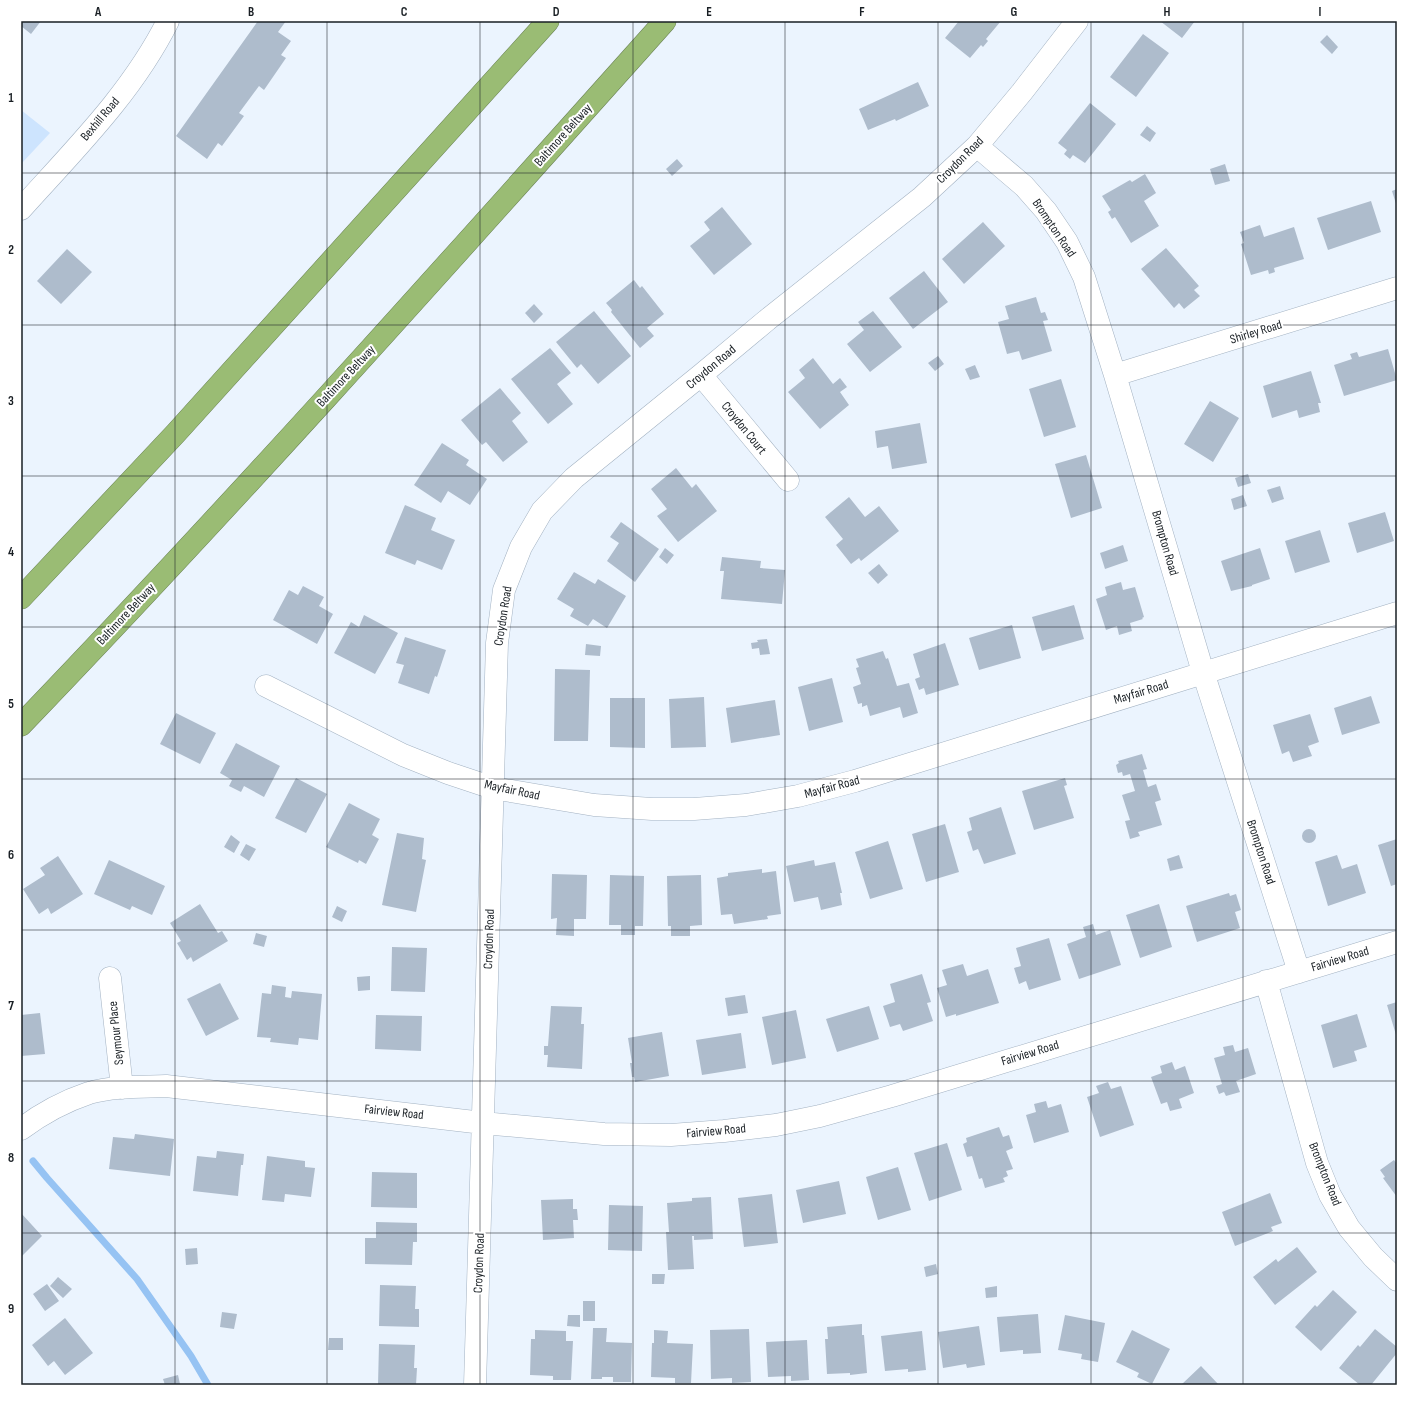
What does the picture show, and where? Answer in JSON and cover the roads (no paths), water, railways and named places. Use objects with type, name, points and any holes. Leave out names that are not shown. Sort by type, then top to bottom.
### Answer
[{"type":"highway","points":[[21,598],[176,433],[548,21]]},
{"type":"highway","name":"Baltimore Beltway","points":[[21,726],[363,357],[665,21]]},
{"type":"street","name":"Bexhill Road","points":[[21,209],[110,109],[140,68],[168,21]]},
{"type":"street","name":"Croydon Road","points":[[475,1385],[498,643],[504,590],[521,547],[542,511],[574,478],[767,320],[922,197],[977,146],[1022,92],[1077,21]]},
{"type":"street","name":"Brompton Road","points":[[977,146],[1024,186],[1046,211],[1067,242],[1084,277],[1115,375],[1203,672],[1299,972]]},
{"type":"street","name":"Shirley Road","points":[[1115,375],[1397,288]]},
{"type":"street","name":"Croydon Court","points":[[701,375],[788,480]]},
{"type":"street","name":"Mayfair Road","points":[[266,686],[403,755],[448,773],[494,788],[594,805],[652,809],[694,809],[746,804],[798,796],[862,779],[1397,613]]},
{"type":"street","name":"Fairview Road","points":[[21,1129],[55,1107],[90,1093],[122,1088],[166,1086],[604,1134],[671,1135],[776,1125],[820,1116],[892,1096],[1397,942]]},
{"type":"street","name":"Seymour Place","points":[[110,978],[122,1088]]},
{"type":"street","name":"Brompton Road","points":[[1266,981],[1317,1163],[1330,1194],[1349,1228],[1373,1257],[1397,1280]]},
{"type":"waterway","points":[[33,1161],[137,1279],[191,1356],[208,1385]]}]
